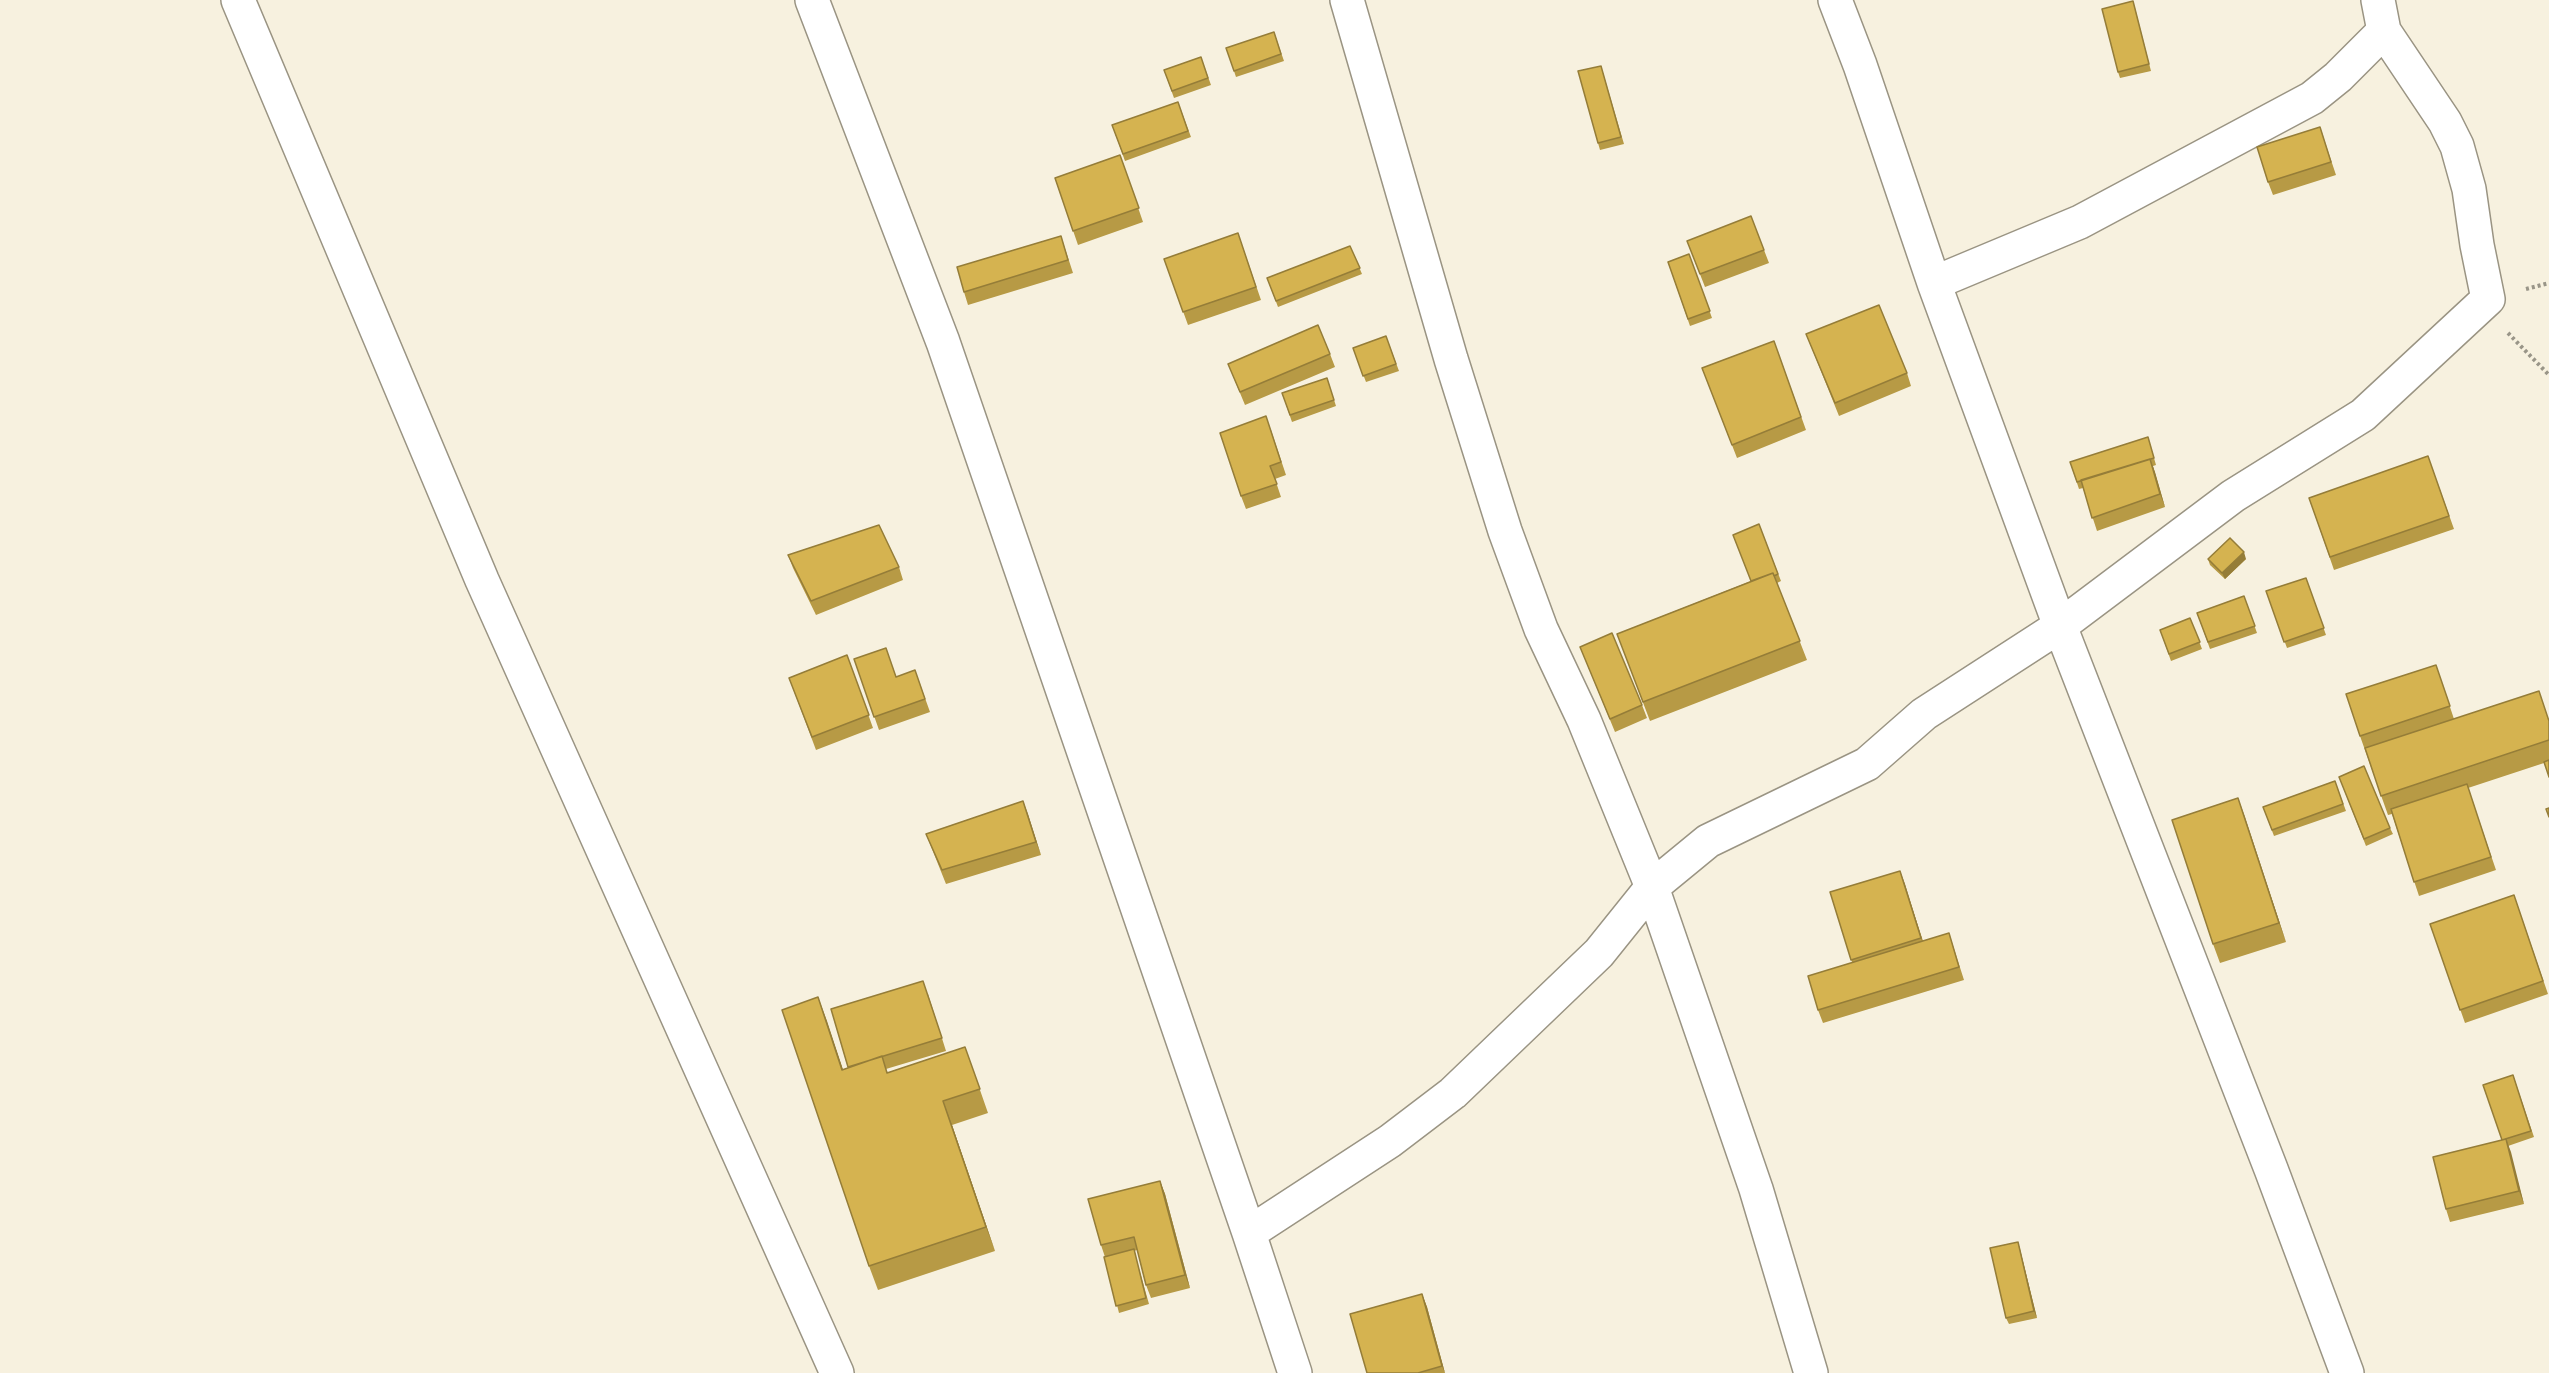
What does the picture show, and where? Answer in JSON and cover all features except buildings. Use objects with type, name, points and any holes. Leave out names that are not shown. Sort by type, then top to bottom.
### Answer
[{"type":"street","points":[[238,0],[482,580],[837,1373]]},
{"type":"street","points":[[812,0],[943,342],[1295,1373]]},
{"type":"street","points":[[1347,0],[1451,359],[1505,531],[1541,629],[1584,720],[1652,887],[1756,1189],[1811,1373]]},
{"type":"street","points":[[1835,0],[1860,65],[1934,283],[2060,626],[2348,1373]]},
{"type":"street","points":[[1249,1233],[1390,1142],[1453,1093],[1599,953],[1652,887],[1708,841],[1868,764],[1924,714],[2060,626],[2233,496],[2363,415],[2488,299],[2469,189],[2457,146],[2381,15],[2338,77],[2312,98],[2080,222],[1934,283]]},
{"type":"path","points":[[2488,299],[2498,323],[2549,375]]}]
